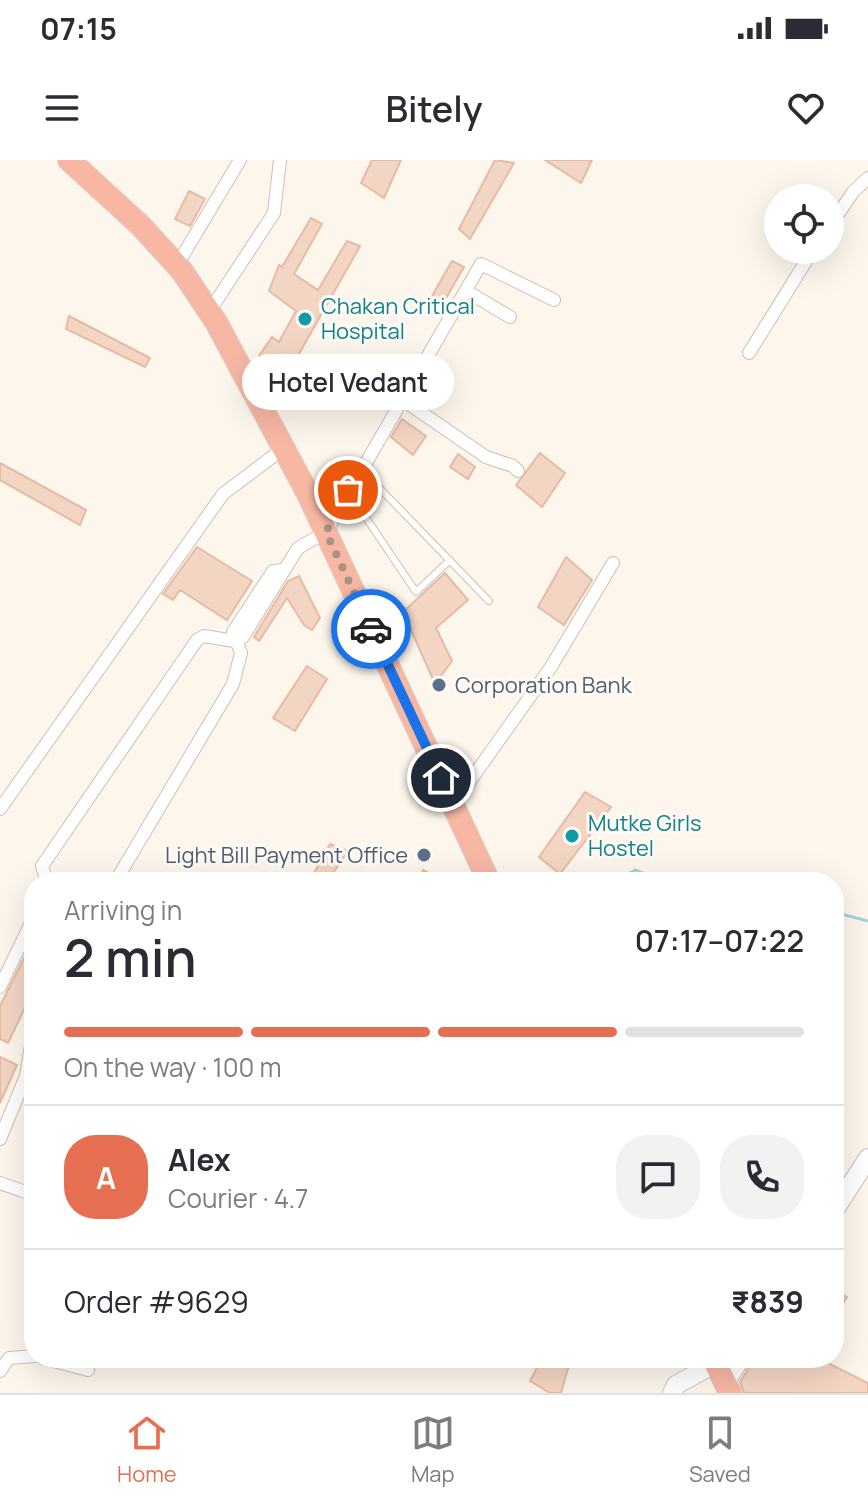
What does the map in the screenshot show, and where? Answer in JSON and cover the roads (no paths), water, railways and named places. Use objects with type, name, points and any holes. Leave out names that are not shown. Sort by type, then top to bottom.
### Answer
[{"type":"highway","points":[[69,160],[141,226],[177,265],[209,312],[326,532],[484,872]]},
{"type":"main road","points":[[844,1195],[868,1158]]},
{"type":"main road","points":[[672,1393],[676,1385],[721,1374]]},
{"type":"street","points":[[177,265],[240,160]]},
{"type":"street","points":[[209,312],[274,213],[280,160]]},
{"type":"street","points":[[844,205],[868,178]]},
{"type":"street","points":[[44,872],[42,866],[197,640],[204,636],[234,641],[243,637],[284,577],[283,570],[298,548],[326,532],[348,490],[468,292],[481,264],[554,300]]},
{"type":"street","points":[[749,353],[804,264]]},
{"type":"street","points":[[468,292],[510,317]]},
{"type":"street","points":[[403,400],[486,457],[513,466],[518,471]]},
{"type":"street","points":[[0,809],[223,494],[284,448]]},
{"type":"street","points":[[453,805],[551,667],[613,563]]},
{"type":"street","points":[[121,872],[233,684],[241,653],[234,641]]},
{"type":"street","points":[[0,987],[24,938]]},
{"type":"street","points":[[0,1139],[24,1081]]},
{"type":"street","points":[[0,1183],[24,1191]]},
{"type":"street","points":[[0,1371],[9,1358],[24,1357]]},
{"type":"street","points":[[80,1368],[88,1370]]},
{"type":"lane","points":[[362,470],[489,601]]},
{"type":"lane","points":[[348,490],[416,592],[450,560]]},
{"type":"waterway","points":[[632,872],[640,872]]},
{"type":"waterway","points":[[844,915],[868,921]]},
{"type":"place","name":"Chakan Critical Hospital","points":[[305,319]]},
{"type":"place","name":"Hotel Vedant","points":[[348,490]]},
{"type":"place","name":"Corporation Bank","points":[[439,685]]},
{"type":"place","name":"Mutke Girls Hostel","points":[[572,836]]},
{"type":"place","name":"Light Bill Payment Office","points":[[424,855]]}]
